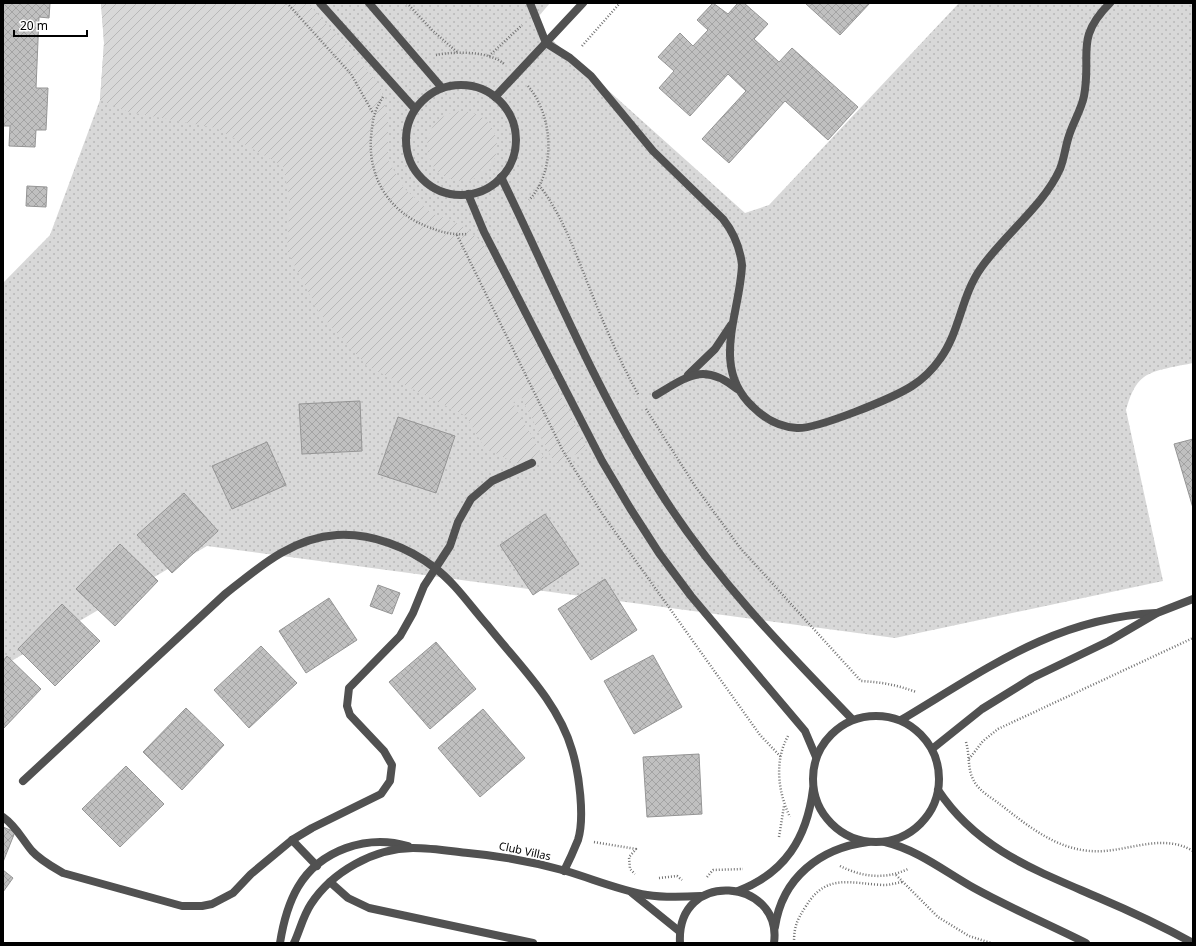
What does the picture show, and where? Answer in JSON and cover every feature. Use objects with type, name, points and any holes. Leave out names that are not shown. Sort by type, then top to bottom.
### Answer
[{"type":"street","points":[[320,3],[415,110]]},
{"type":"street","points":[[369,3],[442,88]]},
{"type":"street","points":[[530,3],[546,43],[570,58],[607,93],[653,151],[723,219],[731,229],[741,252],[742,264],[729,349],[729,363],[738,390]]},
{"type":"street","points":[[496,97],[583,3]]},
{"type":"street","points":[[688,376],[701,374],[715,376],[727,381],[738,390],[761,415],[785,426],[799,428],[827,422],[898,394],[914,385],[928,373],[949,344],[973,280],[992,254],[1045,193],[1056,176],[1084,96],[1085,47],[1088,37],[1097,18],[1110,3]]},
{"type":"street","points":[[451,85],[470,85],[484,90],[496,97],[511,118],[515,130],[516,143],[513,156],[501,178],[480,191],[468,194],[454,194],[440,191],[428,184],[418,174],[411,163],[406,149],[408,122],[415,110],[431,93],[451,85]]},
{"type":"street","points":[[501,178],[604,395],[659,491],[724,581],[786,651],[852,719]]},
{"type":"street","points":[[468,194],[484,232],[602,461],[630,508],[659,553],[691,596],[810,739],[816,757]]},
{"type":"street","points":[[656,394],[688,376],[715,349],[734,319]]},
{"type":"street","points":[[3,817],[12,824],[32,851],[46,864],[63,872],[172,904],[202,906],[223,900],[233,893],[271,856],[292,840],[312,828],[381,794],[390,781],[392,765],[389,758],[350,715],[346,697],[349,688],[354,681],[400,636],[413,613],[424,586],[450,546],[458,522],[471,499],[492,481],[532,463]]},
{"type":"street","points":[[23,781],[224,595],[281,552],[308,541],[336,535],[366,537],[394,545],[436,568],[454,585],[546,697],[562,722],[572,750],[579,778],[581,808],[578,839],[564,871]]},
{"type":"street","points":[[932,749],[982,709],[1013,689],[1109,641],[1157,613],[1193,599]]},
{"type":"street","points":[[901,720],[992,665],[1055,635],[1105,619],[1130,614],[1157,613]]},
{"type":"street","points":[[738,891],[764,879],[776,870],[790,854],[801,834],[809,810],[813,789],[813,768],[816,757],[830,734],[852,719],[868,716],[885,716],[901,720],[924,737],[932,749],[939,776],[938,790],[928,815],[919,825],[896,839],[845,846],[823,855],[811,863],[793,882],[780,904],[774,930]]},
{"type":"street","points":[[813,789],[823,814],[832,824],[842,832],[868,842]]},
{"type":"street","points":[[938,790],[961,820],[993,846],[1070,886],[1150,920],[1193,943]]},
{"type":"street","points":[[292,840],[317,866]]},
{"type":"street","points":[[882,842],[906,849],[928,860],[974,888],[1031,918],[1086,943]]},
{"type":"street","name":"Club Villas","points":[[280,943],[290,902],[298,887],[317,866],[333,854],[348,847],[364,843],[397,843],[413,848]]},
{"type":"street","name":"Club Villas","points":[[294,943],[304,917],[311,904],[330,882],[342,872],[369,858],[398,849],[413,848],[489,855],[564,871],[629,891]]},
{"type":"street","points":[[330,882],[348,898],[369,908],[533,943]]},
{"type":"street","points":[[629,891],[665,897],[701,896],[719,890],[738,891],[751,896],[762,905],[770,916],[774,930],[775,942]]},
{"type":"street","points":[[629,891],[679,931]]},
{"type":"street","points":[[680,943],[679,931],[683,917],[691,905],[701,896]]},
{"type":"path","points":[[287,3],[351,74],[373,113]]},
{"type":"path","points":[[407,3],[432,30],[457,52]]},
{"type":"path","points":[[570,58],[620,3]]},
{"type":"path","points":[[489,56],[535,13]]},
{"type":"path","points":[[392,84],[373,113],[370,152],[374,174],[384,194],[398,211],[417,223],[438,231],[457,235],[484,232]]},
{"type":"path","points":[[539,185],[552,202],[562,220],[603,321],[628,376],[650,415],[695,486],[741,549],[861,681],[899,685],[916,692],[932,702]]},
{"type":"path","points":[[969,759],[983,741],[998,729],[1193,638]]},
{"type":"path","points":[[797,722],[787,738],[781,756],[778,773],[784,806],[791,821],[801,834]]},
{"type":"path","points":[[958,728],[967,744],[971,774],[974,783],[985,793],[1047,839],[1065,847],[1084,851],[1104,851],[1140,844],[1164,843],[1189,848],[1193,851]]},
{"type":"path","points":[[778,842],[784,806]]},
{"type":"path","points":[[578,839],[634,848],[636,852],[629,857],[630,869],[639,878]]},
{"type":"path","points":[[823,855],[837,865],[852,872],[868,875],[896,875],[928,860]]},
{"type":"path","points":[[703,880],[713,870],[748,868]]},
{"type":"path","points":[[896,875],[938,917],[953,927],[991,943]]},
{"type":"path","points":[[656,878],[677,876],[687,884]]},
{"type":"path","points":[[794,943],[794,926],[803,910],[811,897],[830,884],[854,881],[885,885],[902,882]]},
{"type":"shaded area","points":[[101,3],[550,3],[533,23],[745,213],[769,205],[959,3],[1193,3],[1193,363],[1161,370],[1144,377],[1137,384],[1130,397],[1126,410],[1163,581],[895,638],[207,546],[3,666],[3,283],[50,235],[100,100],[104,43]]},
{"type":"shaded area","points":[[101,3],[308,3],[380,85],[388,119],[388,160],[404,188],[431,213],[461,225],[481,241],[505,280],[587,449],[555,464],[521,397],[513,403],[544,458],[515,463],[484,447],[466,416],[367,366],[320,314],[287,251],[290,200],[283,166],[216,128],[129,112],[100,100],[104,43]]},
{"type":"shaded area","points":[[455,111],[469,111],[482,117],[491,126],[495,132],[497,146],[495,160],[487,171],[476,179],[469,181],[455,181],[448,179],[437,171],[429,160],[427,153],[427,139],[429,132],[437,121],[448,113]]},
{"type":"building","points":[[3,3],[50,3],[49,18],[39,17],[36,88],[48,88],[46,130],[36,130],[35,147],[9,146],[10,126],[3,126]]},
{"type":"building","points":[[713,3],[728,14],[738,3],[744,3],[768,24],[754,39],[779,62],[792,48],[858,107],[828,140],[785,101],[729,163],[702,139],[746,91],[728,74],[690,116],[659,88],[674,71],[658,57],[680,33],[693,46],[708,30],[697,20]]},
{"type":"building","points":[[805,3],[870,3],[840,35]]},
{"type":"building","points":[[27,186],[47,187],[46,207],[26,206]]},
{"type":"building","points":[[360,401],[362,451],[302,454],[299,404]]},
{"type":"building","points":[[398,417],[455,436],[436,493],[378,474]]},
{"type":"building","points":[[1193,439],[1193,508],[1174,444]]},
{"type":"building","points":[[267,442],[286,485],[232,509],[212,466]]},
{"type":"building","points":[[184,493],[218,531],[172,573],[137,535]]},
{"type":"building","points":[[545,514],[579,564],[533,595],[500,545]]},
{"type":"building","points":[[120,544],[158,581],[115,626],[76,589]]},
{"type":"building","points":[[605,579],[637,630],[591,660],[558,609]]},
{"type":"building","points":[[378,585],[400,593],[392,614],[370,606]]},
{"type":"building","points":[[329,598],[357,640],[306,673],[279,631]]},
{"type":"building","points":[[62,604],[100,641],[55,686],[18,649]]},
{"type":"building","points":[[436,642],[476,689],[430,729],[389,682]]},
{"type":"building","points":[[261,646],[297,683],[249,728],[214,690]]},
{"type":"building","points":[[653,655],[682,707],[634,734],[604,681]]},
{"type":"building","points":[[7,656],[41,689],[3,729],[3,661]]},
{"type":"building","points":[[186,708],[224,745],[182,790],[143,752]]},
{"type":"building","points":[[483,709],[525,758],[480,797],[438,748]]},
{"type":"building","points":[[699,754],[702,814],[647,817],[643,757]]},
{"type":"building","points":[[126,766],[164,804],[120,847],[82,809]]},
{"type":"building","points":[[3,827],[15,832],[3,862]]},
{"type":"building","points":[[3,870],[13,878],[3,892]]}]
